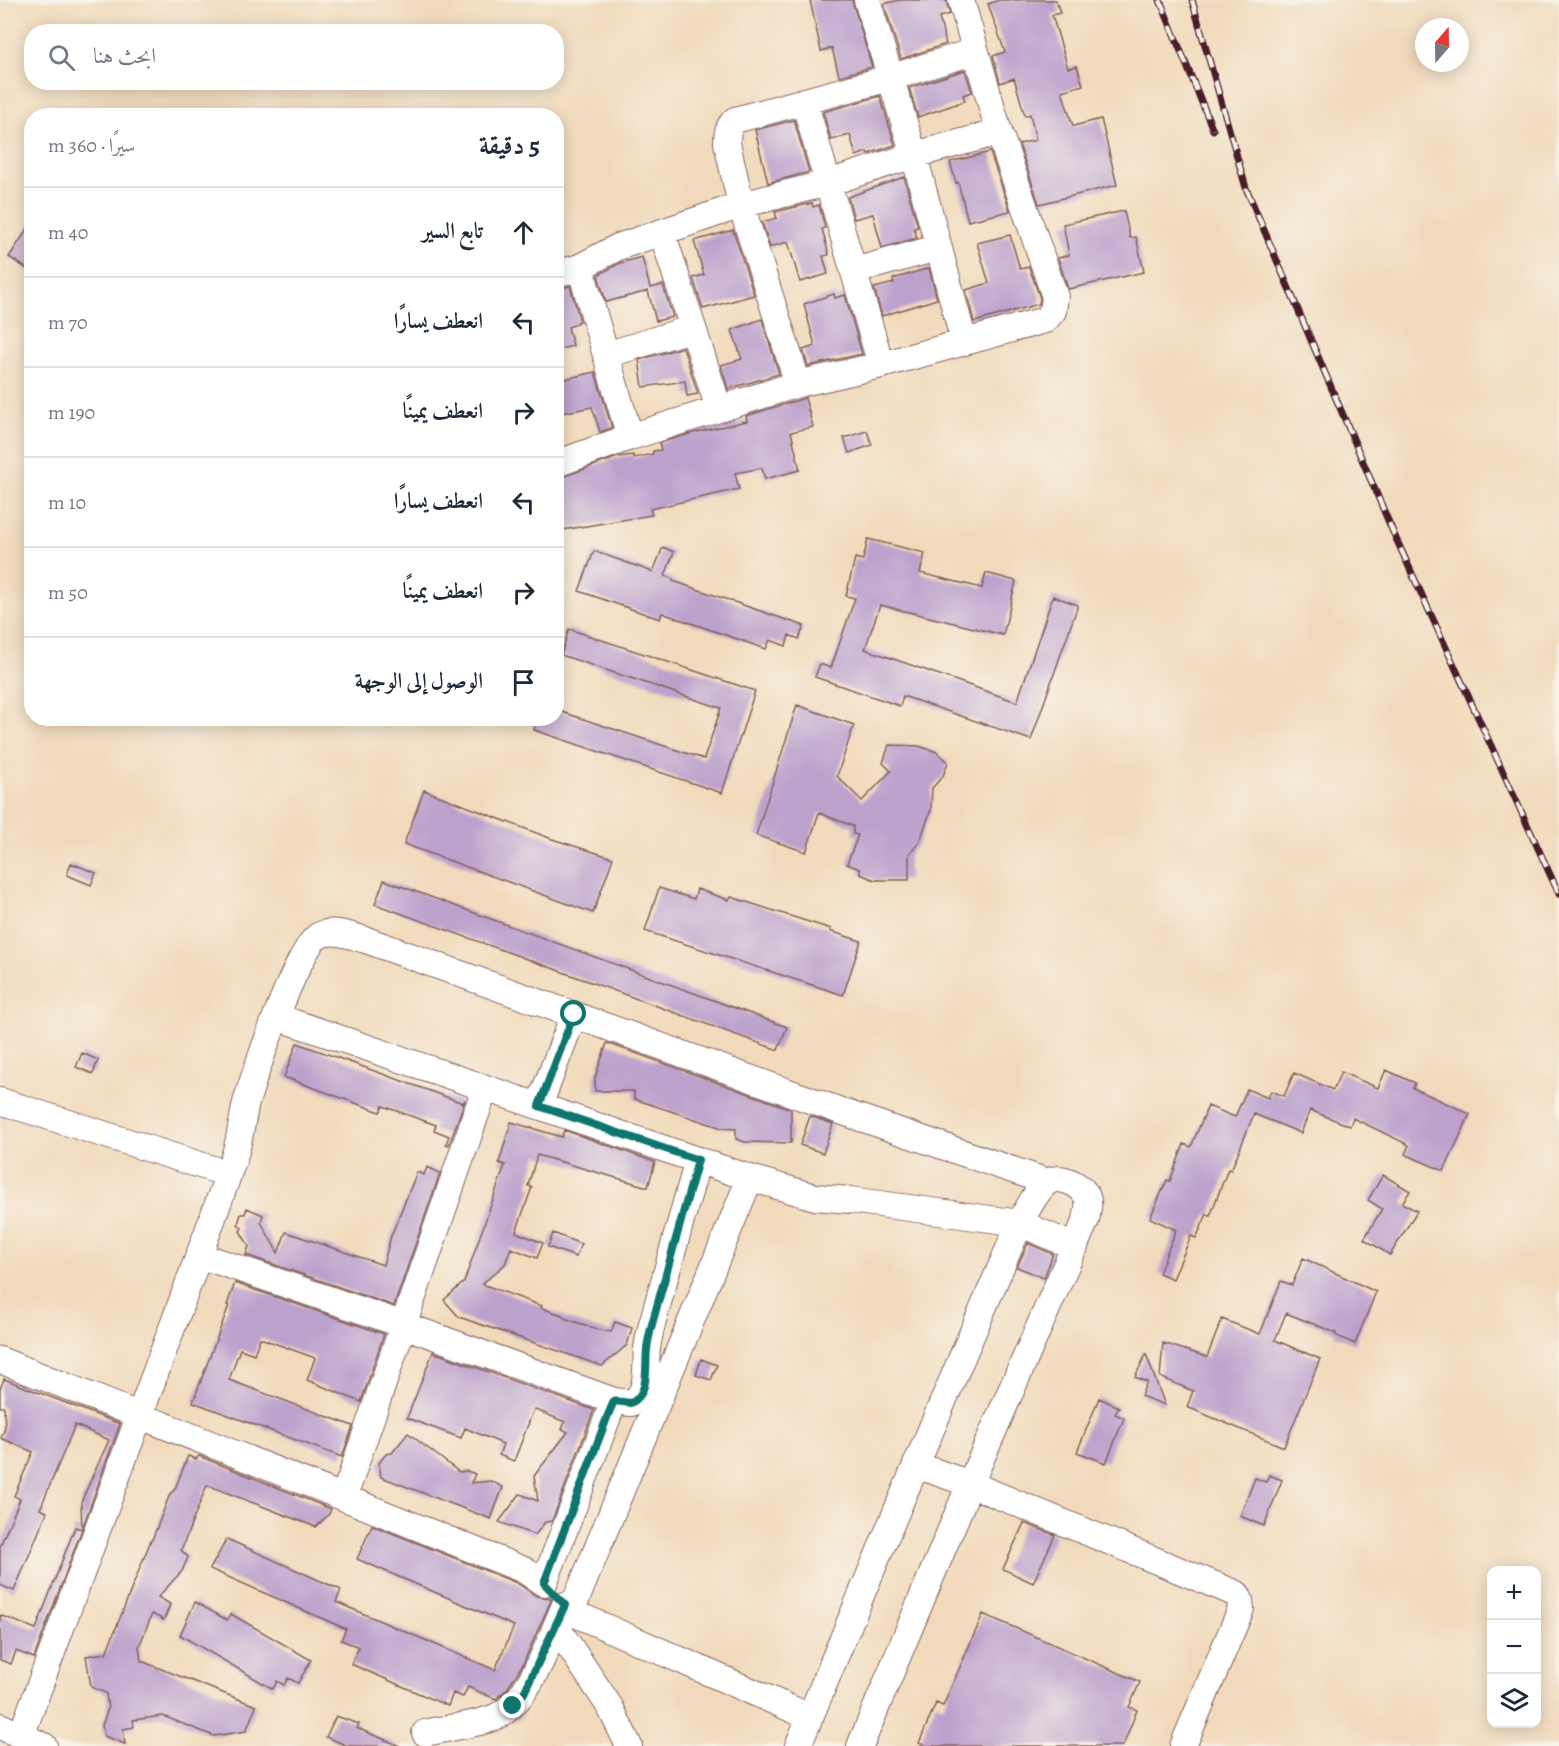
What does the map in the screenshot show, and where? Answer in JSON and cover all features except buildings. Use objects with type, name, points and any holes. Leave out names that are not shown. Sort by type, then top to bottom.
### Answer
[{"type":"street","points":[[867,0],[914,155],[963,342]]},
{"type":"street","points":[[564,461],[630,437],[798,384],[1045,320],[1053,311],[1055,297],[999,132],[961,0]]},
{"type":"street","points":[[798,384],[741,206],[727,143],[729,125],[735,120],[890,78],[975,51]]},
{"type":"street","points":[[804,101],[881,364]]},
{"type":"street","points":[[630,437],[606,355],[568,270],[618,247],[741,206],[828,183],[914,155],[999,132]]},
{"type":"street","points":[[662,232],[719,409]]},
{"type":"street","points":[[854,271],[937,248]]},
{"type":"street","points":[[606,355],[693,328]]},
{"type":"street","points":[[22,1736],[228,1174],[240,1136],[251,1087],[306,949],[317,936],[339,933],[366,940],[849,1114],[1048,1182]]},
{"type":"street","points":[[539,1106],[574,1014]]},
{"type":"street","points":[[277,1017],[750,1178],[815,1197],[1020,1223],[1075,1246]]},
{"type":"street","points":[[344,1497],[485,1088]]},
{"type":"street","points":[[0,1101],[228,1174]]},
{"type":"street","points":[[199,1255],[614,1401],[631,1403],[638,1399],[644,1387],[647,1349],[652,1324],[698,1160]]},
{"type":"street","points":[[425,1732],[490,1720],[513,1706],[524,1693],[564,1614],[750,1178]]},
{"type":"street","points":[[798,1746],[1020,1223],[1032,1202],[1048,1182],[1058,1179],[1069,1181],[1086,1195],[1089,1204],[1086,1220],[969,1484],[860,1746]]},
{"type":"street","points":[[0,1360],[524,1570],[544,1583],[564,1614],[629,1746]]},
{"type":"street","points":[[544,1583],[614,1401]]},
{"type":"street","points":[[916,1465],[969,1484],[1237,1594],[1241,1609],[1183,1746]]},
{"type":"street","points":[[564,1614],[810,1717]]},
{"type":"railway","points":[[1160,0],[1213,130]]},
{"type":"railway","points":[[1192,0],[1246,188],[1393,532],[1559,894]]},
{"type":"route","points":[[513,1706],[524,1693],[565,1605],[544,1583],[608,1415],[614,1401],[631,1403],[638,1399],[644,1387],[647,1349],[652,1324],[698,1160],[539,1106],[574,1014]]}]
